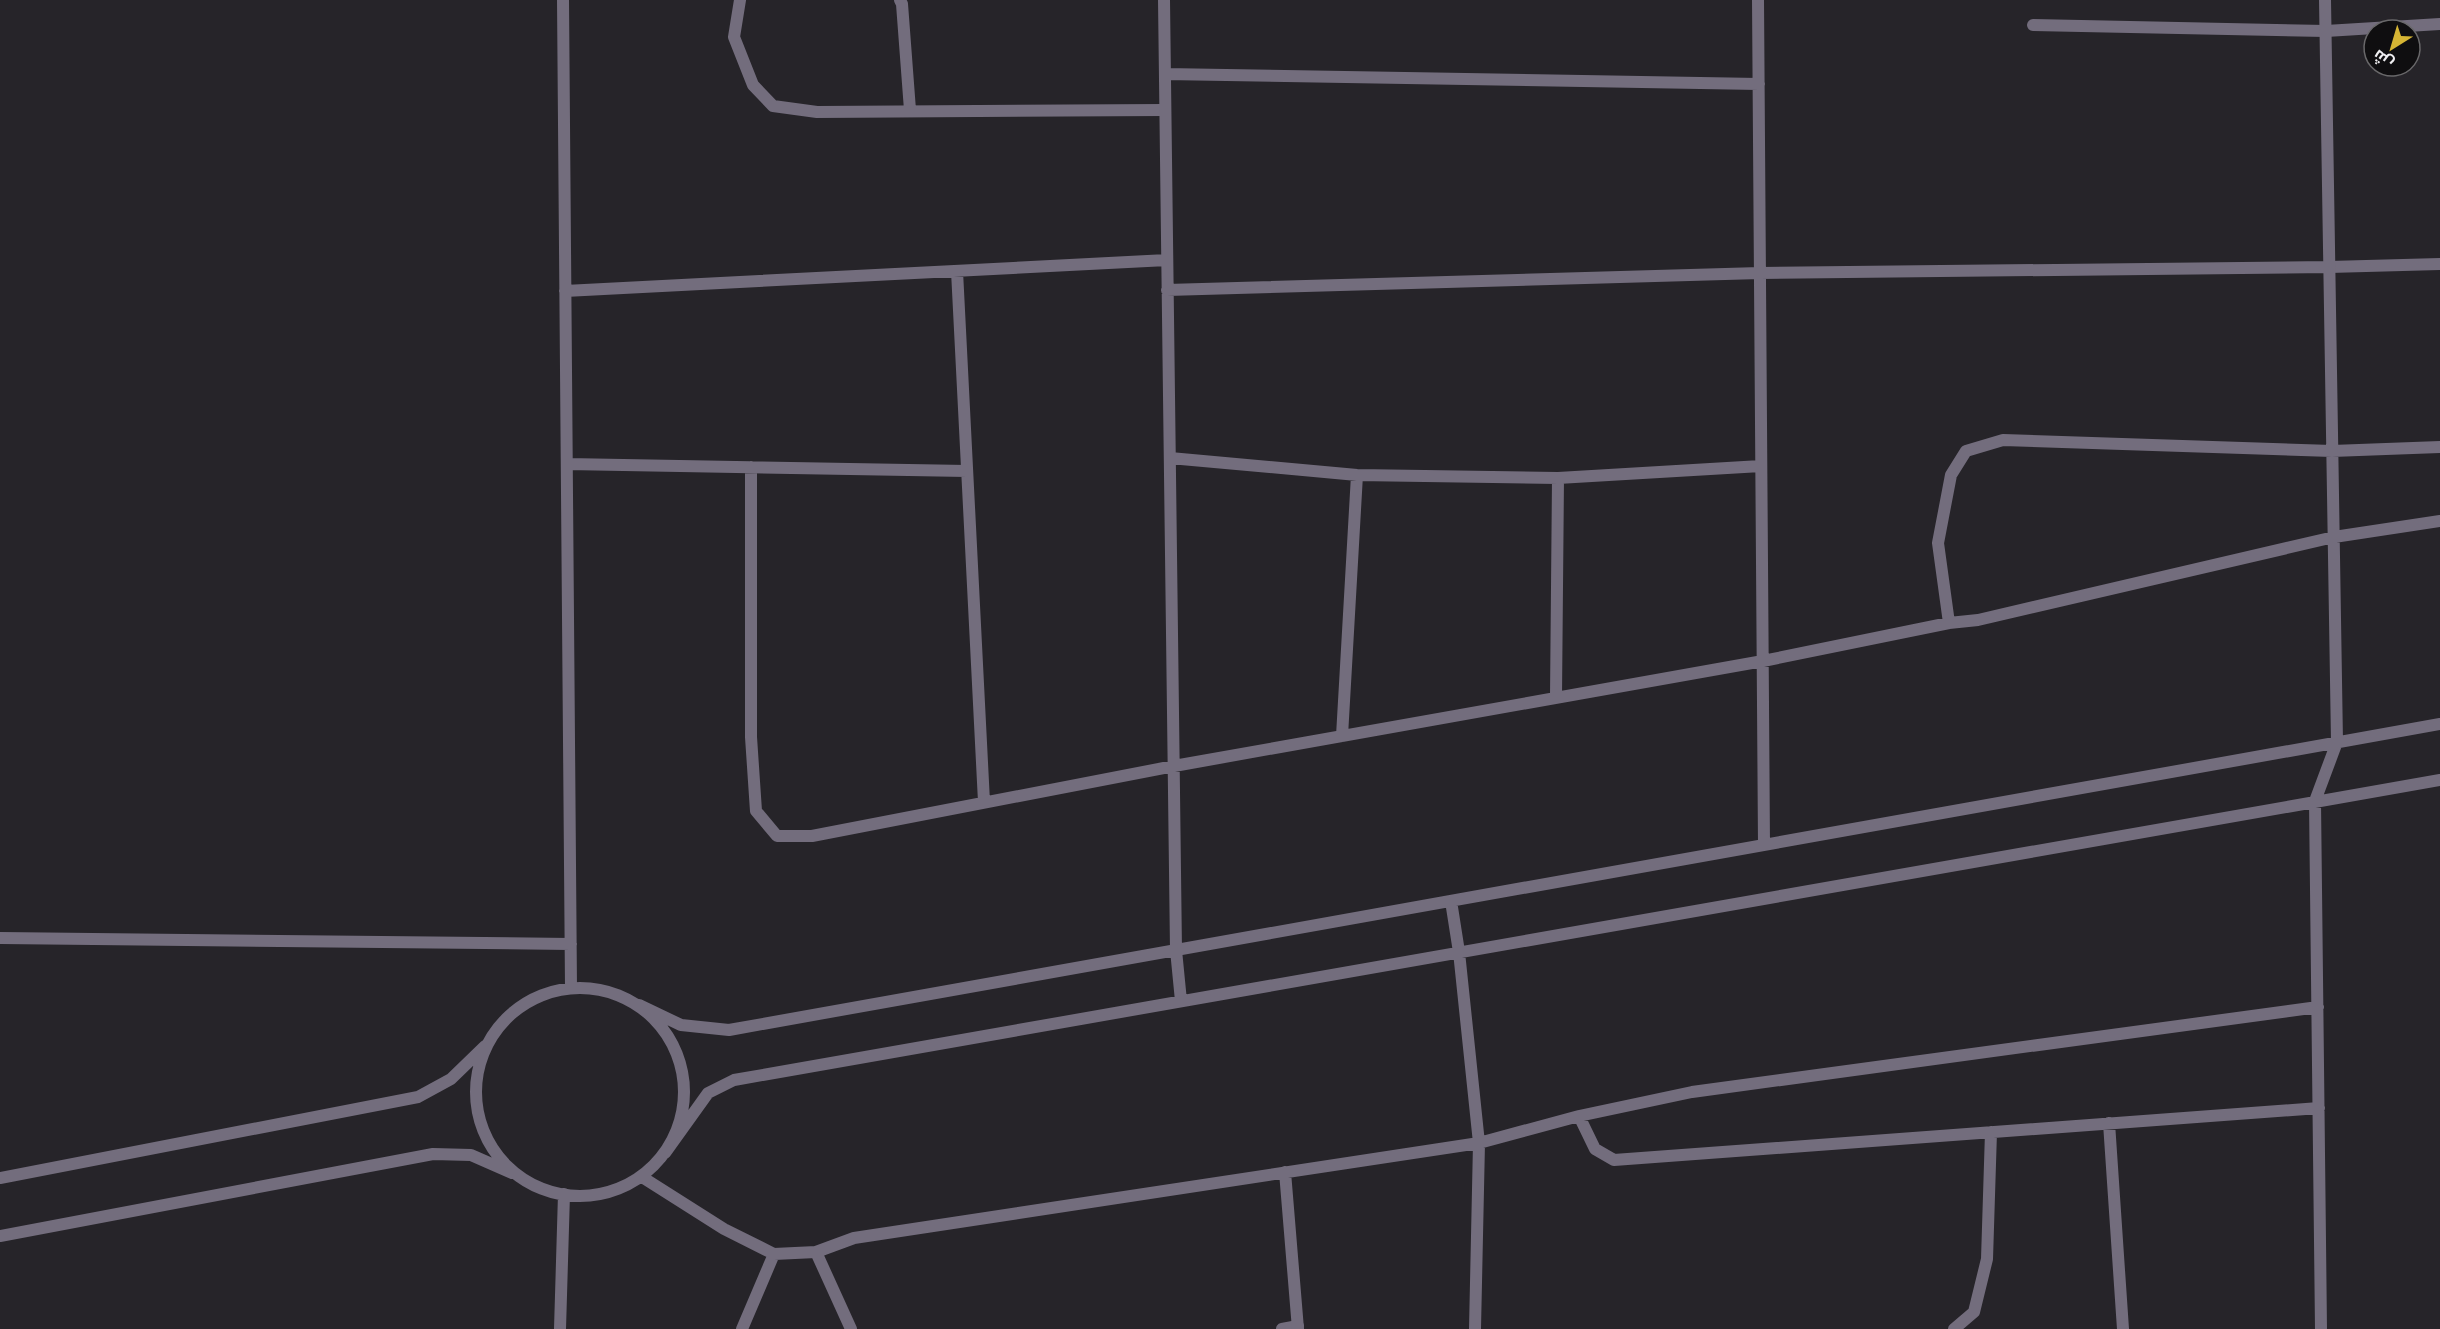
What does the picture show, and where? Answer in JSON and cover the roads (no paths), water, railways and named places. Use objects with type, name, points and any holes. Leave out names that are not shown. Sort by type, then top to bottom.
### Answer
[{"type":"street","points":[[563,0],[571,987]]},
{"type":"street","points":[[740,0],[734,37],[753,85],[773,106],[817,112],[1165,110]]},
{"type":"street","points":[[900,0],[910,110]]},
{"type":"street","points":[[1164,0],[1176,950],[1181,1001]]},
{"type":"street","points":[[1758,0],[1764,844]]},
{"type":"street","points":[[2321,1329],[2315,801],[2337,742],[2325,0]]},
{"type":"street","points":[[2033,25],[2326,31],[2440,24]]},
{"type":"street","points":[[1165,74],[1759,84]]},
{"type":"street","points":[[565,291],[1167,260]]},
{"type":"street","points":[[1167,290],[1760,273],[2440,264]]},
{"type":"street","points":[[957,271],[984,802]]},
{"type":"street","points":[[1949,623],[1938,543],[1952,475],[1966,451],[2003,440],[2332,452],[2440,447]]},
{"type":"street","points":[[1170,458],[1357,475],[1558,478],[1761,466]]},
{"type":"street","points":[[567,464],[967,471]]},
{"type":"street","points":[[751,467],[751,737],[756,811],[777,836],[812,836],[1173,766],[1763,661],[1949,623],[1978,620],[2334,537],[2440,522]]},
{"type":"street","points":[[1342,736],[1357,475]]},
{"type":"street","points":[[1556,697],[1558,478]]},
{"type":"street","points":[[0,1178],[418,1097],[451,1079],[486,1046],[507,1017],[536,996],[571,987],[607,990],[681,1025],[729,1030],[2440,724]]},
{"type":"street","points":[[0,1236],[434,1154],[471,1155],[517,1175],[546,1191],[579,1197],[612,1192],[642,1177],[665,1153],[708,1093],[734,1080],[2440,780]]},
{"type":"street","points":[[1451,901],[1459,952],[1479,1143],[1475,1329]]},
{"type":"street","points":[[0,938],[571,944]]},
{"type":"street","points":[[639,1005],[663,1028],[679,1058],[685,1091],[665,1153]]},
{"type":"street","points":[[642,1177],[724,1229],[774,1254],[816,1252],[854,1238],[1479,1143],[1579,1116],[1692,1092],[2318,1007]]},
{"type":"street","points":[[486,1046],[476,1080],[478,1116],[492,1149],[517,1175]]},
{"type":"street","points":[[1579,1116],[1595,1149],[1614,1160],[2319,1108]]},
{"type":"street","points":[[2109,1124],[2123,1329]]},
{"type":"street","points":[[1954,1329],[1974,1312],[1987,1259],[1991,1132]]},
{"type":"street","points":[[1282,1329],[1298,1328],[1285,1172]]},
{"type":"street","points":[[560,1329],[564,1194]]},
{"type":"street","points":[[816,1252],[851,1329]]},
{"type":"street","points":[[742,1329],[774,1254]]}]
